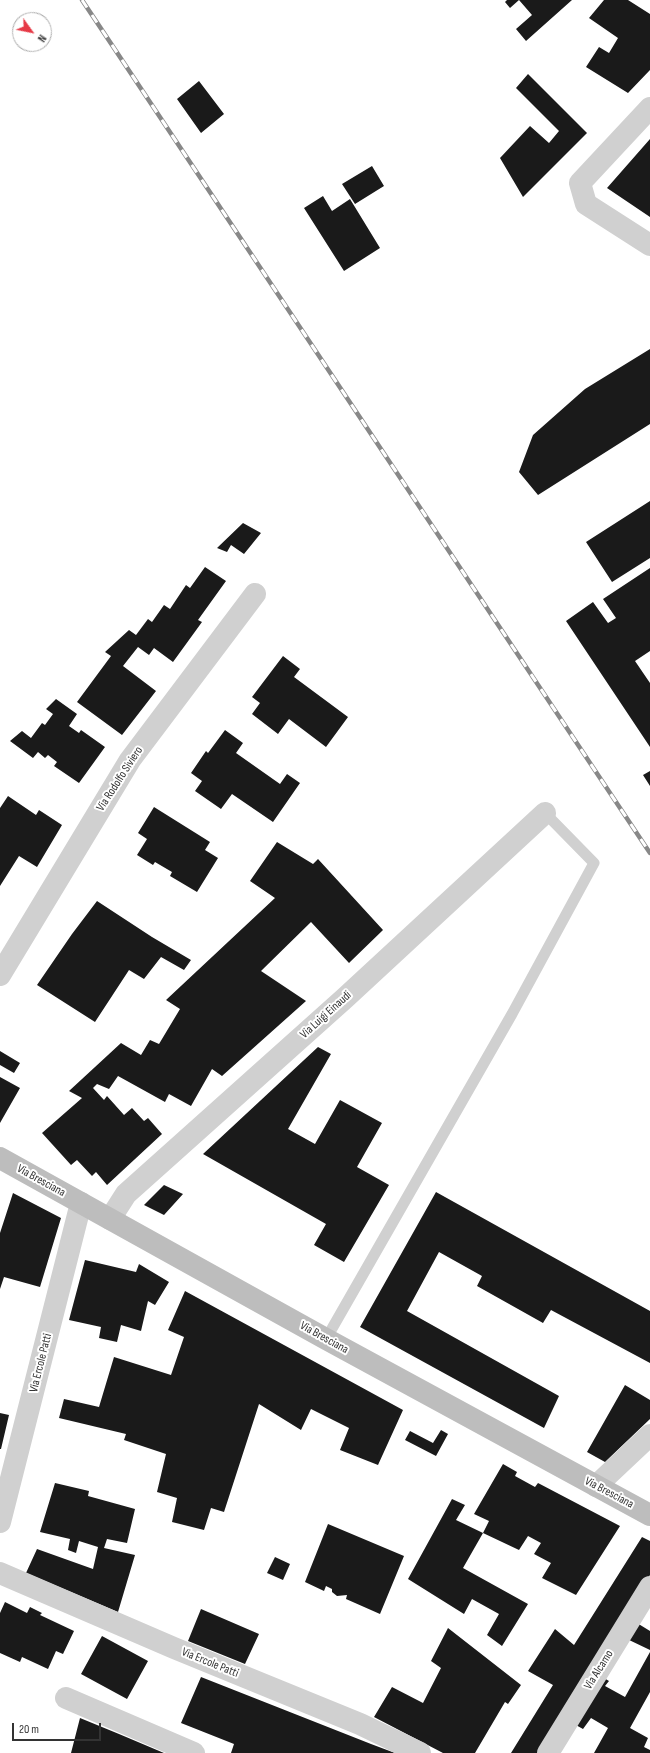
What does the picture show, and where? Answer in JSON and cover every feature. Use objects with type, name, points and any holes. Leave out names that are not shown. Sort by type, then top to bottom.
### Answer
[{"type":"main road","name":"Via Bresciana","points":[[0,1158],[326,1339],[650,1515]]},
{"type":"street","points":[[650,108],[580,183],[586,204],[650,245]]},
{"type":"street","name":"Via Rodolfo Siviero","points":[[0,975],[130,760],[255,594]]},
{"type":"street","name":"Via Luigi Einaudi","points":[[110,1220],[126,1194],[345,998],[545,813]]},
{"type":"street","name":"Via Ercole Patti","points":[[0,1522],[82,1203]]},
{"type":"street","points":[[596,1486],[650,1435]]},
{"type":"street","name":"Via Ercole Patti","points":[[0,1573],[174,1648],[360,1724],[420,1753]]},
{"type":"street","name":"Via Alcamo","points":[[548,1753],[650,1587]]},
{"type":"street","points":[[66,1698],[194,1753]]},
{"type":"lane","points":[[326,1339],[512,1014],[594,863],[545,813]]},
{"type":"building","points":[[507,0],[519,0],[510,8],[505,2]]},
{"type":"building","points":[[519,0],[572,0],[526,41],[516,29],[532,15]]},
{"type":"building","points":[[604,0],[628,0],[650,14],[650,70],[628,93],[586,67],[599,47],[609,53],[618,38],[589,18]]},
{"type":"building","points":[[528,74],[587,133],[523,197],[500,158],[530,126],[549,143],[559,131],[516,88]]},
{"type":"building","points":[[199,81],[224,114],[201,133],[177,99]]},
{"type":"building","points":[[650,139],[650,217],[607,188]]},
{"type":"building","points":[[372,166],[384,186],[355,204],[342,184]]},
{"type":"building","points":[[323,196],[332,211],[350,199],[380,248],[344,271],[304,208]]},
{"type":"building","points":[[650,349],[650,424],[538,495],[519,472],[533,435],[585,389]]},
{"type":"building","points":[[650,501],[650,558],[612,582],[586,542]]},
{"type":"building","points":[[243,523],[261,533],[244,554],[231,545],[227,552],[217,548]]},
{"type":"building","points":[[205,567],[226,581],[198,620],[202,622],[173,662],[154,648],[149,655],[138,647],[123,666],[156,691],[122,735],[77,702],[111,656],[105,652],[129,630],[136,635],[148,619],[152,622],[164,605],[170,609],[186,585],[190,588]]},
{"type":"building","points":[[650,568],[650,651],[635,661],[650,683],[650,747],[566,621],[593,602],[608,623],[616,618],[603,599]]},
{"type":"building","points":[[283,656],[300,669],[294,677],[348,717],[326,747],[289,719],[278,734],[252,714],[260,703],[252,697]]},
{"type":"building","points":[[56,699],[77,714],[69,726],[79,733],[81,730],[105,747],[79,783],[54,766],[57,762],[48,755],[45,758],[38,752],[33,758],[10,741],[22,731],[31,738],[42,723],[45,725],[53,714],[46,709]]},
{"type":"building","points":[[225,730],[243,743],[236,753],[280,784],[287,774],[300,783],[273,822],[232,794],[221,809],[195,791],[202,781],[191,773],[206,751],[208,753]]},
{"type":"building","points":[[650,771],[650,786],[643,775]]},
{"type":"building","points":[[8,796],[36,815],[39,810],[62,825],[37,867],[19,856],[0,886],[0,808]]},
{"type":"building","points":[[154,807],[210,842],[205,850],[218,858],[197,892],[170,876],[172,872],[155,862],[153,865],[137,855],[147,839],[138,833]]},
{"type":"building","points":[[277,842],[313,864],[318,859],[383,930],[349,963],[311,922],[261,971],[306,1001],[222,1076],[212,1069],[191,1106],[169,1094],[165,1102],[118,1076],[109,1089],[97,1084],[93,1088],[104,1100],[107,1096],[124,1115],[132,1108],[144,1121],[148,1118],[162,1134],[107,1185],[96,1172],[92,1176],[77,1160],[71,1165],[42,1133],[82,1098],[69,1091],[121,1043],[141,1055],[150,1040],[159,1044],[180,1009],[166,1000],[275,898],[250,881]]},
{"type":"building","points":[[97,901],[152,937],[191,960],[184,970],[161,957],[144,979],[129,970],[95,1022],[37,985]]},
{"type":"building","points":[[318,1047],[331,1054],[288,1129],[315,1144],[340,1100],[382,1123],[357,1167],[389,1185],[344,1262],[314,1245],[326,1224],[203,1154]]},
{"type":"building","points":[[0,1051],[20,1063],[14,1073],[0,1065]]},
{"type":"building","points":[[0,1077],[20,1088],[0,1123]]},
{"type":"building","points":[[164,1185],[183,1194],[164,1215],[144,1205]]},
{"type":"building","points":[[436,1192],[650,1311],[650,1363],[551,1310],[543,1323],[477,1286],[482,1276],[439,1252],[407,1311],[559,1396],[544,1428],[360,1327]]},
{"type":"building","points":[[13,1193],[61,1218],[40,1287],[4,1277],[0,1289],[0,1233]]},
{"type":"building","points":[[85,1260],[136,1272],[139,1264],[169,1282],[155,1305],[148,1301],[141,1331],[121,1325],[117,1342],[99,1338],[101,1327],[69,1320]]},
{"type":"building","points":[[185,1291],[403,1410],[378,1465],[340,1450],[349,1428],[311,1409],[301,1430],[259,1404],[224,1512],[211,1508],[204,1530],[172,1522],[177,1498],[157,1492],[166,1454],[124,1440],[126,1434],[59,1418],[64,1399],[99,1407],[114,1357],[171,1375],[184,1337],[168,1330]]},
{"type":"building","points":[[625,1385],[650,1400],[650,1419],[605,1462],[587,1452]]},
{"type":"building","points":[[0,1413],[9,1415],[1,1449],[0,1449]]},
{"type":"building","points":[[441,1430],[448,1434],[436,1456],[405,1440],[410,1431],[433,1443]]},
{"type":"building","points":[[503,1464],[517,1472],[515,1476],[535,1487],[538,1483],[620,1526],[576,1595],[542,1578],[551,1563],[534,1554],[541,1543],[528,1536],[519,1550],[483,1533],[489,1521],[474,1514]]},
{"type":"building","points":[[55,1483],[89,1491],[88,1496],[135,1509],[127,1543],[107,1539],[104,1548],[135,1555],[118,1612],[26,1573],[37,1549],[93,1569],[98,1547],[79,1541],[76,1553],[68,1550],[70,1539],[40,1532]]},
{"type":"building","points":[[452,1499],[465,1505],[456,1520],[483,1533],[463,1568],[528,1604],[502,1646],[487,1635],[499,1614],[472,1599],[464,1614],[408,1579]]},
{"type":"building","points":[[328,1524],[404,1556],[380,1614],[346,1599],[347,1595],[337,1596],[332,1592],[332,1589],[326,1586],[324,1591],[305,1582]]},
{"type":"building","points":[[642,1537],[650,1541],[650,1575],[538,1753],[511,1753],[553,1685],[528,1671],[555,1629],[574,1645]]},
{"type":"building","points":[[275,1557],[290,1564],[283,1580],[267,1573]]},
{"type":"building","points":[[5,1602],[27,1613],[30,1607],[42,1613],[40,1615],[74,1631],[63,1654],[56,1651],[48,1669],[22,1657],[20,1662],[0,1653],[0,1613]]},
{"type":"building","points":[[201,1609],[259,1634],[245,1664],[188,1641]]},
{"type":"building","points":[[637,1623],[650,1631],[650,1650],[627,1639]]},
{"type":"building","points":[[448,1628],[521,1685],[508,1704],[505,1702],[475,1753],[443,1753],[374,1717],[392,1687],[423,1703],[441,1668],[431,1661]]},
{"type":"building","points":[[102,1636],[148,1661],[127,1699],[81,1674]]},
{"type":"building","points":[[650,1652],[650,1692],[630,1728],[648,1738],[644,1747],[650,1750],[650,1753],[594,1753],[608,1728],[591,1718],[583,1729],[574,1724],[604,1678],[609,1681],[605,1686],[625,1697]]},
{"type":"building","points":[[201,1677],[395,1753],[231,1753],[234,1744],[181,1723]]},
{"type":"building","points":[[80,1718],[119,1734],[164,1753],[71,1753]]},
{"type":"railway","points":[[82,0],[650,853]]}]
